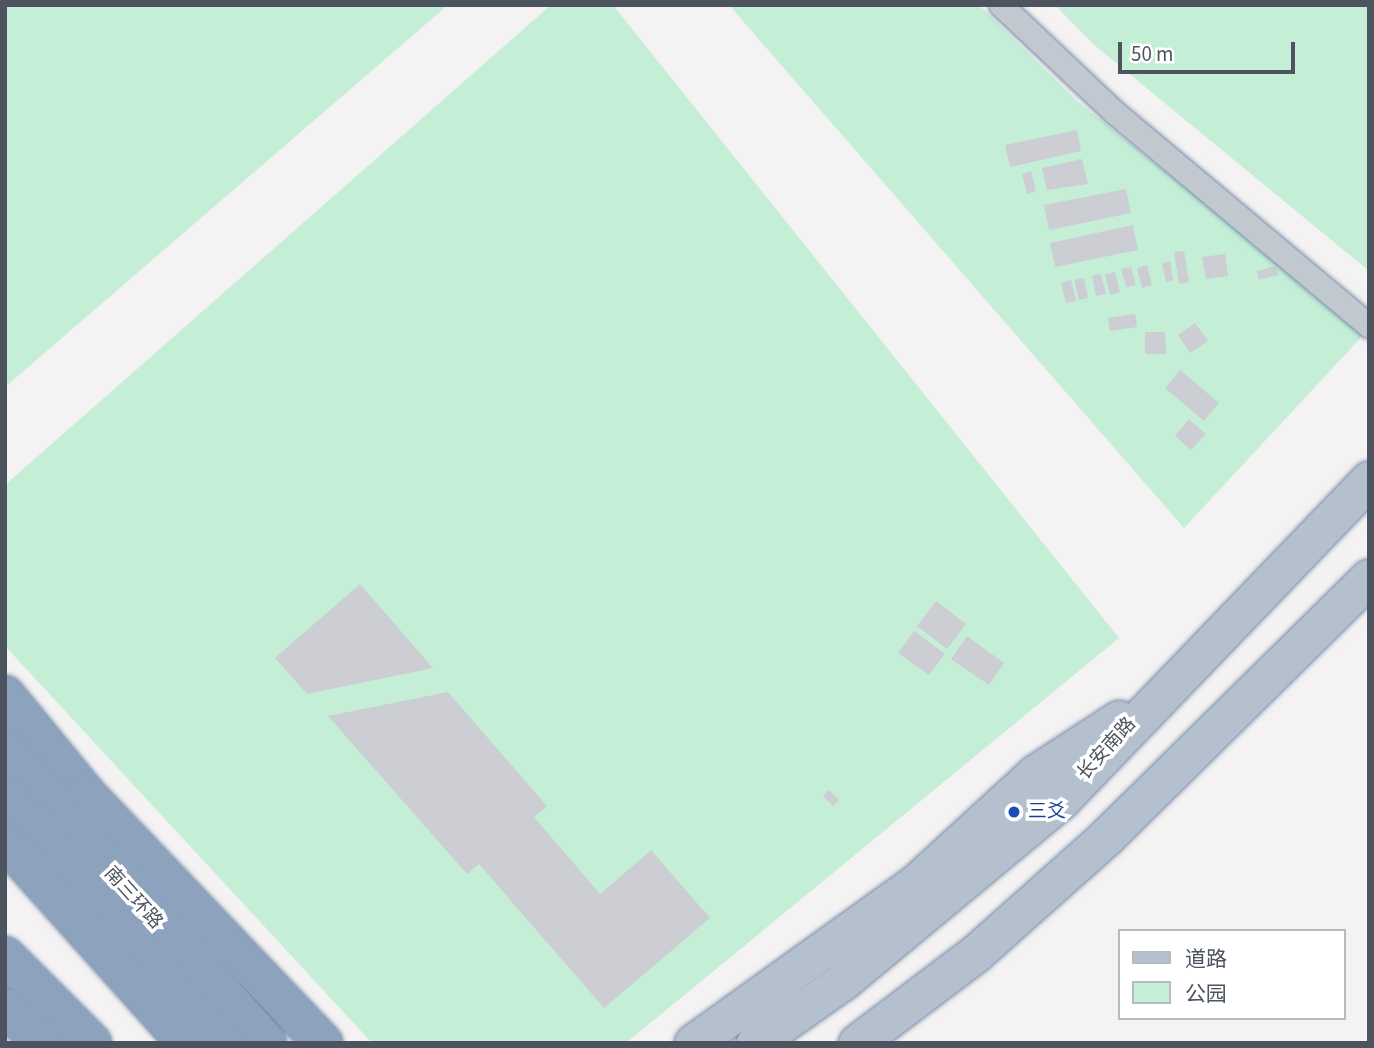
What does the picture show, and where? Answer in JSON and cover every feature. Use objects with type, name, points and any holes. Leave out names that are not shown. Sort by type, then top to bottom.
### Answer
[{"type":"highway","points":[[5,695],[86,794],[323,1043]]},
{"type":"highway","name":"南三环路","points":[[5,747],[267,1043]]},
{"type":"highway","name":"南三环路","points":[[5,795],[225,1043]]},
{"type":"highway","points":[[5,841],[186,1043]]},
{"type":"highway","points":[[5,956],[92,1043]]},
{"type":"highway","points":[[5,1008],[44,1043]]},
{"type":"main road","name":"长安南路","points":[[755,1043],[843,981],[1060,801],[1147,703],[1369,480]]},
{"type":"main road","points":[[858,1043],[976,953],[1106,837],[1369,578]]},
{"type":"main road","points":[[693,1043],[917,882],[1036,773],[1147,703]]},
{"type":"street","points":[[1001,5],[1113,111],[1369,326]]},
{"type":"green space","points":[[5,5],[448,5],[5,387]]},
{"type":"green space","points":[[551,5],[613,5],[1119,638],[626,1043],[372,1043],[5,646],[5,485]]},
{"type":"green space","points":[[729,5],[979,5],[1077,101],[1366,332],[1184,528]]},
{"type":"green space","points":[[1055,5],[1369,5],[1369,271],[1093,44]]},
{"type":"building","points":[[1077,130],[1081,151],[1010,167],[1005,145]]},
{"type":"building","points":[[1082,159],[1088,184],[1047,190],[1042,168]]},
{"type":"building","points":[[1031,171],[1036,191],[1027,194],[1022,174]]},
{"type":"building","points":[[1126,189],[1131,213],[1049,230],[1044,205]]},
{"type":"building","points":[[1133,225],[1138,250],[1055,267],[1050,243]]},
{"type":"building","points":[[1184,251],[1189,282],[1179,284],[1174,252]]},
{"type":"building","points":[[1225,254],[1228,276],[1206,279],[1202,257]]},
{"type":"building","points":[[1170,261],[1173,280],[1166,282],[1162,263]]},
{"type":"building","points":[[1147,265],[1152,285],[1142,288],[1137,268]]},
{"type":"building","points":[[1276,266],[1278,275],[1259,280],[1257,271]]},
{"type":"building","points":[[1131,267],[1136,285],[1126,287],[1121,269]]},
{"type":"building","points":[[1115,272],[1120,292],[1110,295],[1105,275]]},
{"type":"building","points":[[1101,274],[1106,294],[1096,296],[1092,276]]},
{"type":"building","points":[[1084,278],[1088,298],[1079,300],[1074,280]]},
{"type":"building","points":[[1071,280],[1076,301],[1066,303],[1061,283]]},
{"type":"building","points":[[1135,314],[1137,327],[1110,331],[1108,318]]},
{"type":"building","points":[[1195,323],[1208,341],[1190,353],[1178,335]]},
{"type":"building","points":[[1145,332],[1165,332],[1166,354],[1145,354]]},
{"type":"building","points":[[1180,370],[1219,403],[1204,421],[1165,388]]},
{"type":"building","points":[[1189,419],[1206,434],[1191,450],[1175,436]]},
{"type":"building","points":[[360,584],[433,668],[307,694],[275,658]]},
{"type":"building","points":[[936,601],[966,624],[947,649],[917,626]]},
{"type":"building","points":[[914,631],[945,654],[929,675],[898,653]]},
{"type":"building","points":[[967,636],[1004,663],[989,685],[951,659]]},
{"type":"building","points":[[448,692],[547,806],[534,817],[600,894],[651,850],[710,918],[604,1008],[479,864],[467,874],[328,716]]},
{"type":"building","points":[[829,790],[839,800],[833,806],[823,796]]},
{"type":"place","name":"三爻","points":[[1014,812]]}]
